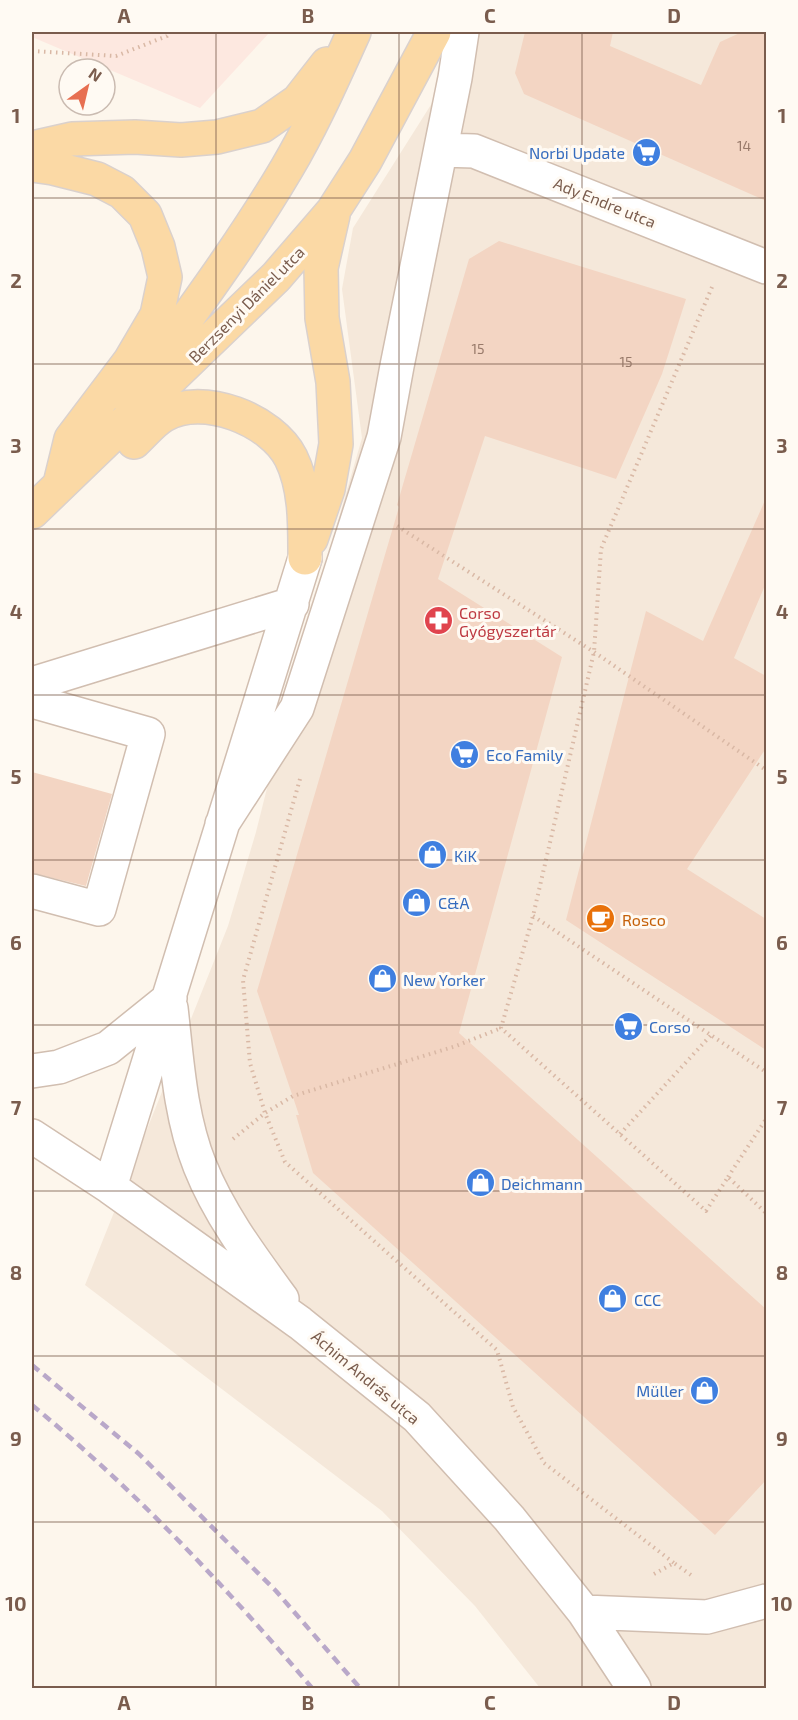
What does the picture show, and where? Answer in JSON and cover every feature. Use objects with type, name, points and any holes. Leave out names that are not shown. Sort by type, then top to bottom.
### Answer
[{"type":"main road","points":[[32,148],[72,139],[135,137],[181,140],[217,137],[262,126],[297,101],[353,32]]},
{"type":"main road","name":"Berzsenyi Dániel utca","points":[[84,461],[243,237],[288,167],[321,105],[353,32]]},
{"type":"main road","name":"Berzsenyi Dániel utca","points":[[32,512],[276,277],[333,211],[365,161],[434,32]]},
{"type":"main road","points":[[32,165],[97,179],[122,192],[145,215],[158,247],[165,277],[157,315],[130,361],[71,439],[60,484]]},
{"type":"main road","points":[[305,558],[328,489],[336,444],[333,382],[322,318],[321,268],[333,211]]},
{"type":"main road","points":[[60,484],[104,469],[164,415],[192,405],[220,409],[252,421],[276,438],[291,459],[305,513],[305,558]]},
{"type":"street","points":[[222,824],[297,708],[384,437],[455,78],[462,32]]},
{"type":"street","name":"Ady Endre utca","points":[[441,150],[474,151],[726,250],[763,256]]},
{"type":"street","points":[[110,1187],[305,558]]},
{"type":"street","points":[[32,684],[292,604]]},
{"type":"street","points":[[32,701],[148,734],[99,909],[32,891]]},
{"type":"street","points":[[32,1071],[59,1067],[108,1048],[170,998]]},
{"type":"street","points":[[170,998],[183,1110],[200,1166],[225,1217],[300,1323]]},
{"type":"street","name":"Áchim András utca","points":[[32,1136],[110,1187],[300,1323],[417,1417],[509,1518],[584,1612],[634,1689]]},
{"type":"street","points":[[584,1612],[707,1617],[766,1601]]},
{"type":"path","points":[[32,51],[116,56],[171,32]]},
{"type":"path","points":[[501,1028],[533,916],[594,652],[601,549],[705,305],[726,250]]},
{"type":"path","points":[[396,525],[594,652],[766,770]]},
{"type":"path","points":[[301,776],[243,980],[250,1063],[265,1113],[285,1162],[497,1350],[513,1407],[544,1463],[674,1563]]},
{"type":"path","points":[[533,916],[766,1072]]},
{"type":"path","points":[[200,1166],[265,1113],[293,1096],[456,1046],[501,1028]]},
{"type":"path","points":[[501,1028],[706,1211],[766,1119]]},
{"type":"path","points":[[620,1134],[712,1034]]},
{"type":"path","points":[[728,1177],[766,1213]]},
{"type":"shaded area","points":[[32,32],[270,32],[200,108],[117,73],[117,57],[79,57],[32,37]]},
{"type":"shaded area","points":[[477,32],[766,32],[766,1688],[540,1688],[475,1606],[382,1511],[85,1285],[228,926],[256,832],[308,625],[362,438],[342,289],[353,228]]},
{"type":"building","points":[[525,32],[613,32],[610,46],[701,85],[720,42],[742,32],[766,32],[766,201],[524,94],[515,73]]},
{"type":"building","points":[[499,241],[686,299],[662,374],[616,479],[485,436],[438,579],[562,657],[459,1033],[766,1309],[766,1480],[715,1535],[313,1173],[296,1115],[299,1115],[257,991],[469,259]]},
{"type":"building","points":[[766,498],[766,583],[734,658],[766,676],[766,748],[687,869],[766,919],[766,1050],[566,920],[646,611],[703,641]]},
{"type":"building","points":[[32,772],[112,794],[86,886],[32,873]]},
{"type":"railway","points":[[32,1365],[139,1454],[276,1591],[360,1688]]},
{"type":"railway","points":[[32,1405],[107,1471],[178,1540],[312,1688]]},
{"type":"place","name":"Norbi Update","points":[[646,152]]},
{"type":"place","name":"Corso Gyógyszertár","points":[[438,621]]},
{"type":"place","name":"Eco Family","points":[[465,754]]},
{"type":"place","name":"KiK","points":[[433,855]]},
{"type":"place","name":"C&A","points":[[417,902]]},
{"type":"place","name":"Rosco","points":[[601,919]]},
{"type":"place","name":"New Yorker","points":[[382,979]]},
{"type":"place","name":"Corso","points":[[628,1026]]},
{"type":"place","name":"Deichmann","points":[[480,1183]]},
{"type":"place","name":"CCC","points":[[613,1299]]},
{"type":"place","name":"Müller","points":[[705,1390]]}]
